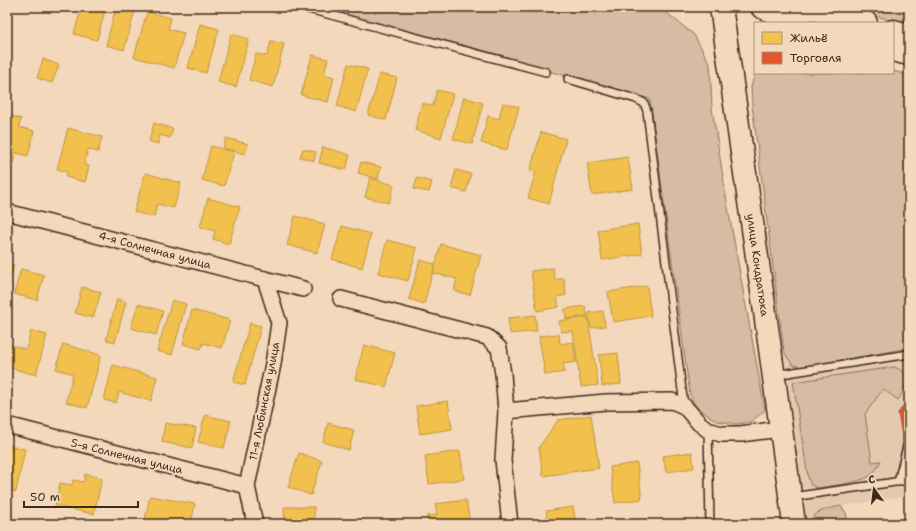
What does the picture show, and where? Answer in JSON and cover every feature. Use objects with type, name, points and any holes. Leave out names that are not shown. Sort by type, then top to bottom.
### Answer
[{"type":"main road","name":"улица Кондратюка","points":[[721,7],[794,524]]},
{"type":"main road","points":[[762,7],[798,22]]},
{"type":"main road","points":[[806,7],[862,22]]},
{"type":"main road","points":[[894,31],[909,35]]},
{"type":"main road","points":[[894,50],[909,54]]},
{"type":"street","name":"4-я Солнечная улица","points":[[7,212],[303,289]]},
{"type":"street","name":"11-я Любинская улица","points":[[255,524],[247,486],[273,364],[279,323],[265,279]]},
{"type":"street","points":[[341,299],[487,337],[499,348],[506,411],[503,460],[510,524]]},
{"type":"street","points":[[506,411],[606,402],[672,401],[684,406],[699,423],[708,430],[721,434],[740,434],[781,429]]},
{"type":"street","name":"5-я Солнечная улица","points":[[7,425],[247,486]]},
{"type":"lane","points":[[301,7],[546,72]]},
{"type":"lane","points":[[568,78],[636,99],[644,103],[647,111],[684,406]]},
{"type":"lane","points":[[774,375],[909,354]]},
{"type":"lane","points":[[708,430],[710,524]]},
{"type":"lane","points":[[898,482],[909,438]]},
{"type":"lane","points":[[790,497],[909,480]]},
{"type":"shaded area","points":[[316,7],[656,7],[667,13],[694,35],[710,64],[712,108],[728,208],[765,410],[751,422],[737,424],[716,421],[696,407],[690,395],[650,99]]},
{"type":"shaded area","points":[[847,7],[909,7],[909,26]]},
{"type":"shaded area","points":[[894,71],[909,75],[909,348],[803,367],[793,365],[786,355],[784,351],[752,105],[751,87],[755,74],[894,74]]},
{"type":"shaded area","points":[[909,348],[909,496],[841,506],[819,511],[809,521],[809,524],[806,524],[784,351],[786,355],[803,367]]},
{"type":"shaded area","points":[[894,367],[904,373],[906,377],[905,386],[898,400],[883,389],[865,414],[872,462],[881,461],[875,471],[870,476],[852,482],[817,488],[811,485],[808,477],[793,382]]},
{"type":"shaded area","points":[[841,506],[846,513],[848,524],[809,524],[811,519],[818,513],[826,509]]},
{"type":"building: Жильё","points":[[92,7],[106,7],[97,40],[74,34],[81,9],[91,12]]},
{"type":"building: Жильё","points":[[116,7],[136,7],[124,50],[106,45]]},
{"type":"building: Жильё","points":[[147,12],[171,18],[168,29],[184,33],[174,68],[134,57]]},
{"type":"building: Жильё","points":[[200,24],[219,29],[206,73],[188,68]]},
{"type":"building: Жильё","points":[[231,34],[249,39],[236,87],[218,82]]},
{"type":"building: Жильё","points":[[271,41],[284,44],[273,87],[249,80],[256,54],[267,56]]},
{"type":"building: Жильё","points":[[312,55],[328,59],[324,74],[334,77],[328,102],[301,95]]},
{"type":"building: Жильё","points":[[43,59],[59,65],[52,83],[37,78]]},
{"type":"building: Жильё","points":[[348,64],[368,69],[356,112],[337,106]]},
{"type":"building: Жильё","points":[[380,74],[397,78],[386,120],[368,115]]},
{"type":"building: Жильё","points":[[437,90],[453,94],[441,138],[415,130],[422,103],[433,106]]},
{"type":"building: Жильё","points":[[464,97],[483,103],[472,144],[453,139]]},
{"type":"building: Жильё","points":[[503,103],[519,107],[507,150],[481,143],[488,116],[499,119]]},
{"type":"building: Жильё","points":[[12,116],[21,119],[19,127],[34,131],[28,156],[16,153],[13,163],[7,161],[7,134]]},
{"type":"building: Жильё","points":[[154,123],[173,129],[170,138],[160,135],[158,144],[149,141]]},
{"type":"building: Жильё","points":[[68,128],[102,137],[98,152],[88,149],[84,165],[89,166],[85,182],[66,177],[67,172],[57,169]]},
{"type":"building: Жильё","points":[[541,132],[566,139],[549,204],[528,198],[536,172],[530,171]]},
{"type":"building: Жильё","points":[[226,138],[248,144],[245,154],[223,148]]},
{"type":"building: Жильё","points":[[211,146],[234,152],[224,186],[202,180]]},
{"type":"building: Жильё","points":[[323,147],[350,155],[346,170],[319,163]]},
{"type":"building: Жильё","points":[[303,149],[316,152],[314,161],[300,157]]},
{"type":"building: Жильё","points":[[628,157],[633,189],[592,195],[587,163]]},
{"type":"building: Жильё","points":[[361,162],[381,167],[378,179],[358,173]]},
{"type":"building: Жильё","points":[[456,170],[471,174],[466,192],[451,188]]},
{"type":"building: Жильё","points":[[145,173],[181,183],[174,208],[157,204],[154,217],[134,212]]},
{"type":"building: Жильё","points":[[370,178],[394,185],[389,203],[365,197]]},
{"type":"building: Жильё","points":[[417,178],[432,182],[429,192],[414,189]]},
{"type":"building: Жильё","points":[[208,198],[240,207],[229,244],[213,239],[215,231],[200,227]]},
{"type":"building: Жильё","points":[[295,216],[325,224],[317,253],[287,245]]},
{"type":"building: Жильё","points":[[638,224],[642,254],[602,260],[598,230]]},
{"type":"building: Жильё","points":[[342,226],[371,234],[362,268],[332,259]]},
{"type":"building: Жильё","points":[[387,240],[417,248],[408,281],[378,273]]},
{"type":"building: Жильё","points":[[441,244],[481,255],[470,295],[454,291],[457,279],[433,273]]},
{"type":"building: Жильё","points":[[420,260],[435,264],[424,304],[409,299]]},
{"type":"building: Жильё","points":[[7,263],[14,265],[7,292]]},
{"type":"building: Жильё","points":[[553,268],[555,280],[564,278],[566,295],[557,297],[559,307],[537,311],[531,271]]},
{"type":"building: Жильё","points":[[21,269],[44,275],[37,300],[14,294]]},
{"type":"building: Жильё","points":[[647,286],[651,316],[613,322],[608,292]]},
{"type":"building: Жильё","points":[[82,287],[101,292],[93,318],[75,313]]},
{"type":"building: Жильё","points":[[117,299],[126,302],[115,342],[106,340]]},
{"type":"building: Жильё","points":[[172,300],[186,304],[172,355],[157,351]]},
{"type":"building: Жильё","points":[[138,304],[163,311],[156,335],[131,328]]},
{"type":"building: Жильё","points":[[585,306],[587,316],[566,319],[565,309]]},
{"type":"building: Жильё","points":[[192,310],[230,320],[222,348],[203,343],[201,349],[183,344]]},
{"type":"building: Жильё","points":[[603,311],[605,326],[591,328],[588,313]]},
{"type":"building: Жильё","points":[[535,315],[537,331],[510,334],[508,318]]},
{"type":"building: Жильё","points":[[588,317],[598,385],[581,387],[573,331],[561,332],[559,321]]},
{"type":"building: Жильё","points":[[250,323],[261,326],[245,385],[233,382]]},
{"type":"building: Жильё","points":[[31,331],[47,335],[36,375],[7,367],[7,344],[26,349]]},
{"type":"building: Жильё","points":[[559,334],[560,344],[573,342],[576,362],[563,364],[565,372],[545,375],[539,336]]},
{"type":"building: Жильё","points":[[63,344],[101,355],[87,408],[66,402],[73,374],[56,369]]},
{"type":"building: Жильё","points":[[364,345],[395,353],[386,387],[355,379]]},
{"type":"building: Жильё","points":[[618,353],[621,384],[602,386],[599,355]]},
{"type":"building: Жильё","points":[[113,365],[157,377],[151,401],[119,392],[116,403],[104,400]]},
{"type":"building: Жильё","points":[[448,401],[452,429],[420,434],[416,406]]},
{"type":"building: Жильё","points":[[205,415],[231,421],[224,448],[198,442]]},
{"type":"building: Жильё","points":[[591,415],[599,468],[543,476],[539,447],[558,420]]},
{"type":"building: Жильё","points":[[165,423],[196,428],[192,448],[162,442]]},
{"type":"building: Жильё","points":[[328,423],[354,430],[349,450],[323,442]]},
{"type":"building: Жильё","points":[[7,445],[25,449],[16,492],[7,490]]},
{"type":"building: Жильё","points":[[460,451],[464,479],[429,484],[425,456]]},
{"type":"building: Жильё","points":[[692,452],[694,468],[666,472],[663,456]]},
{"type":"building: Жильё","points":[[299,453],[322,461],[311,495],[288,487]]},
{"type":"building: Жильё","points":[[637,463],[642,499],[615,503],[610,467]]},
{"type":"building: Жильё","points":[[85,474],[102,478],[94,514],[55,506],[60,483],[72,485],[73,480],[84,482]]},
{"type":"building: Жильё","points":[[150,496],[195,504],[191,524],[144,524]]},
{"type":"building: Жильё","points":[[466,500],[470,524],[428,524],[427,516],[437,515],[435,504]]},
{"type":"building: Жильё","points":[[284,507],[314,507],[314,524],[285,524]]},
{"type":"building: Жильё","points":[[573,507],[576,524],[548,524],[546,511]]},
{"type":"building: Торговля","points":[[906,403],[909,405],[909,446],[904,447],[898,413]]}]
